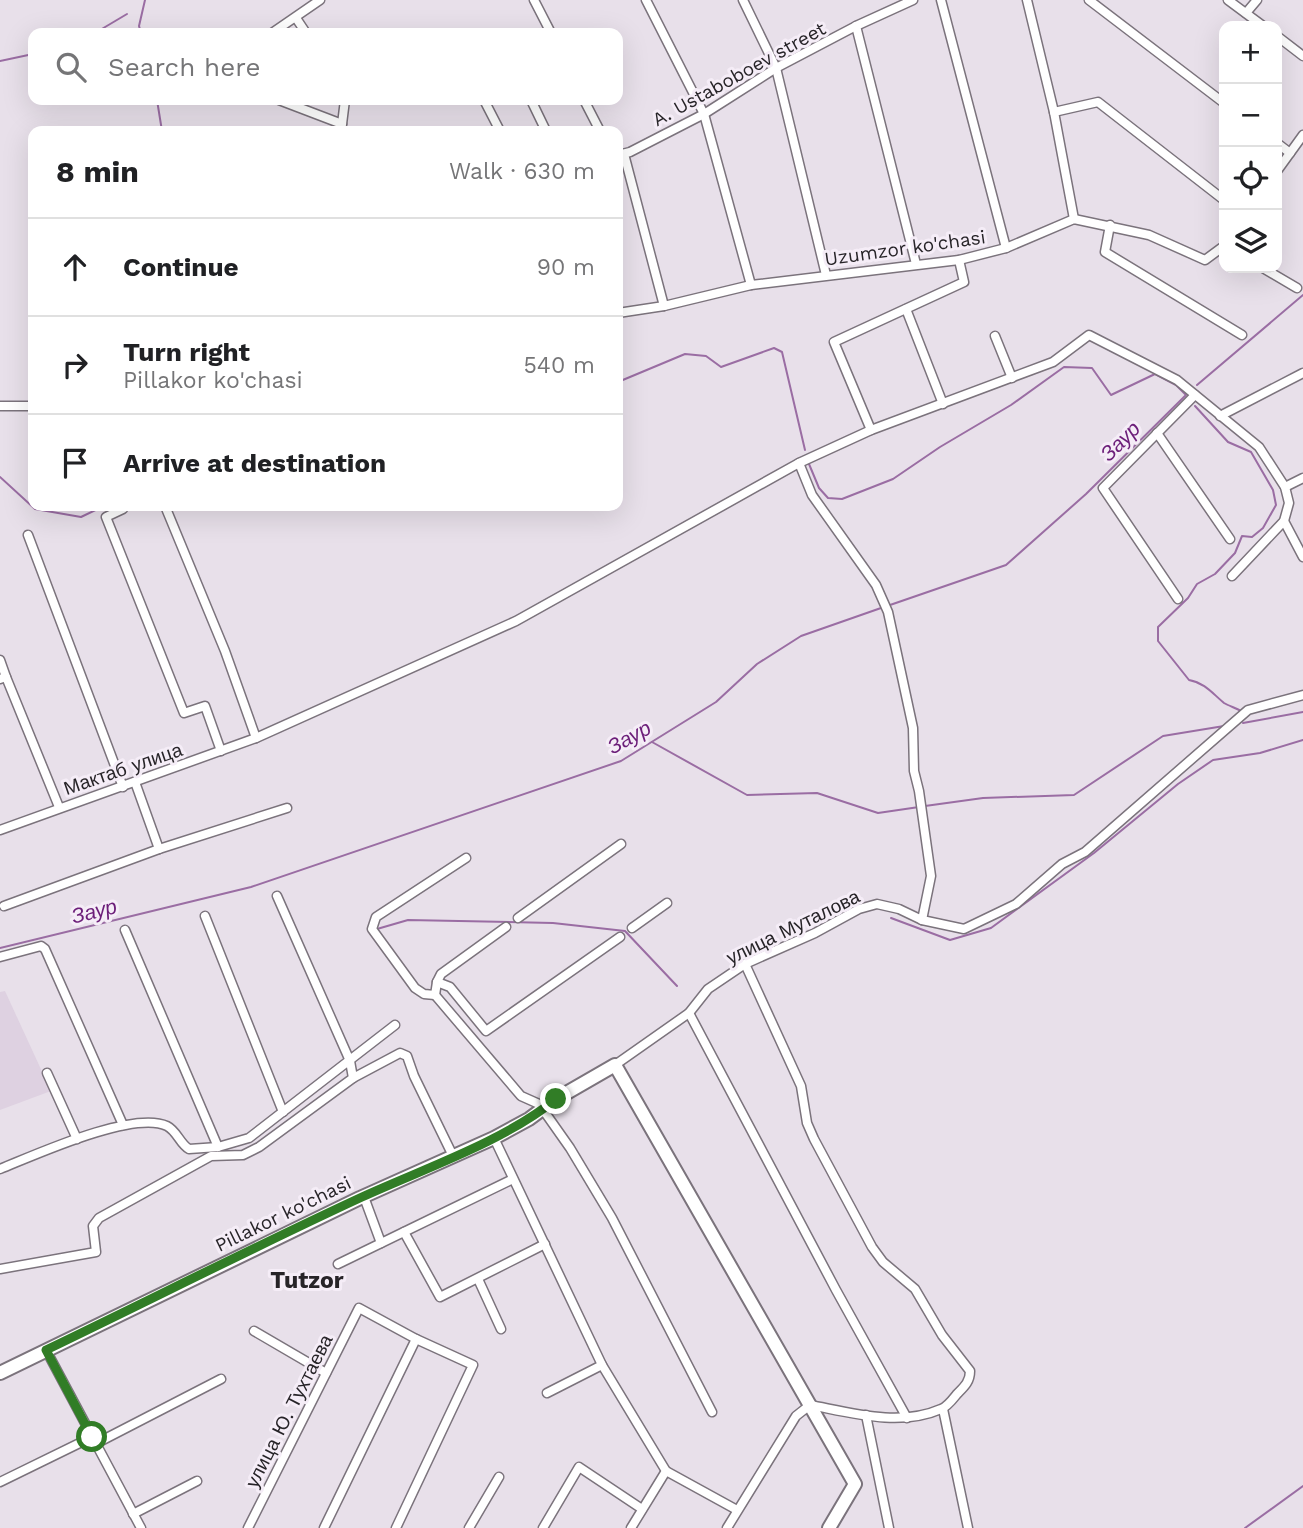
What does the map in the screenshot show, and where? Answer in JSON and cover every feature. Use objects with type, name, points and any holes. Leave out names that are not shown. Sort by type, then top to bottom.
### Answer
[{"type":"street","points":[[280,28],[320,0]]},
{"type":"street","points":[[534,0],[548,28]]},
{"type":"street","points":[[646,0],[704,114],[751,285]]},
{"type":"street","points":[[743,0],[776,68],[826,275]]},
{"type":"street","name":"A. Ustaboboev street","points":[[623,154],[704,114],[776,68],[913,0]]},
{"type":"street","points":[[941,0],[1006,248]]},
{"type":"street","points":[[1027,0],[1054,112],[1074,219],[1149,235],[1205,260],[1219,250]]},
{"type":"street","points":[[1089,0],[1219,99]]},
{"type":"street","points":[[1228,0],[1257,21]]},
{"type":"street","points":[[1246,13],[1257,0]]},
{"type":"street","points":[[296,18],[303,28]]},
{"type":"street","points":[[856,26],[916,264]]},
{"type":"street","points":[[1282,40],[1303,56]]},
{"type":"street","points":[[1054,112],[1098,102],[1219,196]]},
{"type":"street","points":[[290,105],[336,126]]},
{"type":"street","points":[[340,126],[344,105]]},
{"type":"street","points":[[486,105],[497,126]]},
{"type":"street","points":[[533,105],[544,126]]},
{"type":"street","points":[[587,105],[597,126]]},
{"type":"street","points":[[1282,164],[1303,135]]},
{"type":"street","points":[[1282,147],[1290,153]]},
{"type":"street","points":[[623,162],[664,306]]},
{"type":"street","name":"Uzumzor ko'chasi","points":[[623,312],[664,306],[751,285],[959,260],[1006,248],[1074,219]]},
{"type":"street","points":[[1110,225],[1105,252],[1242,335]]},
{"type":"street","points":[[871,430],[834,342],[964,282],[959,260]]},
{"type":"street","points":[[1272,273],[1297,288]]},
{"type":"street","points":[[906,309],[943,404]]},
{"type":"street","name":"Мактаб улица","points":[[0,830],[256,738],[516,621],[799,463],[871,430],[1053,362],[1089,335],[1177,380],[1195,395]]},
{"type":"street","points":[[995,336],[1012,378]]},
{"type":"street","points":[[1220,416],[1303,373]]},
{"type":"street","points":[[1178,599],[1103,488],[1195,395],[1259,447],[1285,487],[1289,503],[1284,521],[1232,576]]},
{"type":"street","points":[[0,406],[28,406]]},
{"type":"street","points":[[1157,433],[1230,538]]},
{"type":"street","points":[[799,463],[812,495],[876,585],[888,612],[913,728],[914,771],[931,876],[922,920]]},
{"type":"street","points":[[1285,487],[1303,478]]},
{"type":"street","points":[[119,511],[106,517],[184,713],[205,706],[221,751]]},
{"type":"street","points":[[167,511],[225,651],[256,738]]},
{"type":"street","points":[[1284,521],[1303,557]]},
{"type":"street","points":[[28,535],[123,787]]},
{"type":"street","points":[[0,660],[3,678],[60,807]]},
{"type":"street","name":"улица Муталова","points":[[615,1065],[689,1013],[708,989],[745,964],[815,933],[859,909],[877,904],[899,909],[922,920],[964,929],[1016,904],[1062,864],[1084,852],[1248,710],[1303,695]]},
{"type":"street","points":[[135,782],[159,849]]},
{"type":"street","points":[[4,906],[159,849],[288,808]]},
{"type":"street","points":[[518,918],[621,844]]},
{"type":"street","points":[[466,858],[376,917],[372,929],[415,988],[424,994],[435,995],[521,1096],[539,1104],[570,1148],[612,1218],[712,1412]]},
{"type":"street","points":[[277,896],[354,1078]]},
{"type":"street","points":[[632,928],[667,903]]},
{"type":"street","points":[[205,916],[283,1112]]},
{"type":"street","points":[[435,995],[441,974],[506,927]]},
{"type":"street","points":[[125,930],[218,1147]]},
{"type":"street","points":[[437,982],[450,987],[486,1031],[620,936]]},
{"type":"street","points":[[0,957],[41,946],[45,949],[123,1125]]},
{"type":"street","points":[[726,1528],[796,1416],[810,1405],[866,1415],[907,1418],[943,1409],[968,1382],[970,1371],[942,1335],[915,1289],[883,1262],[867,1237],[807,1124],[801,1086],[745,964]]},
{"type":"street","points":[[689,1013],[907,1418]]},
{"type":"street","points":[[0,1169],[77,1139],[123,1125],[170,1127],[187,1148],[218,1147],[249,1138],[395,1025]]},
{"type":"street","points":[[0,1269],[96,1252],[93,1226],[99,1218],[211,1156],[243,1155],[259,1147],[354,1078],[400,1053],[407,1056],[453,1156]]},
{"type":"street","points":[[615,1065],[855,1484],[829,1528]]},
{"type":"street","name":"Pillakor ko'chasi","points":[[1,1370],[363,1197],[494,1138],[615,1065]]},
{"type":"street","points":[[47,1073],[77,1139]]},
{"type":"street","points":[[494,1138],[602,1365],[666,1471],[737,1510]]},
{"type":"street","points":[[338,1264],[513,1180]]},
{"type":"street","points":[[363,1197],[381,1243]]},
{"type":"street","points":[[404,1232],[440,1297],[545,1244]]},
{"type":"street","points":[[478,1279],[501,1329]]},
{"type":"street","name":"улица Ю. Тухтаева","points":[[248,1528],[359,1308],[416,1339]]},
{"type":"street","points":[[254,1331],[326,1373]]},
{"type":"street","points":[[324,1528],[416,1339],[473,1365],[396,1528]]},
{"type":"street","points":[[46,1350],[138,1527]]},
{"type":"street","points":[[547,1393],[602,1365]]},
{"type":"street","points":[[0,1482],[221,1380]]},
{"type":"street","points":[[943,1409],[968,1528]]},
{"type":"street","points":[[866,1415],[889,1528]]},
{"type":"street","points":[[543,1528],[579,1467],[642,1509]]},
{"type":"street","points":[[631,1528],[666,1471]]},
{"type":"street","points":[[469,1528],[499,1477]]},
{"type":"street","points":[[133,1514],[197,1480]]},
{"type":"shaded area","points":[[5,991],[51,1091],[0,1110],[0,992]]},
{"type":"waterway","points":[[140,28],[145,0]]},
{"type":"waterway","points":[[103,28],[127,14]]},
{"type":"waterway","points":[[0,61],[28,55]]},
{"type":"waterway","points":[[158,105],[161,126]]},
{"type":"waterway","name":"Заур","points":[[1197,385],[1303,295]]},
{"type":"waterway","points":[[623,380],[685,354],[706,356],[721,367],[774,348],[782,352],[805,450]]},
{"type":"waterway","points":[[809,464],[819,488],[828,498],[842,499],[893,479],[940,447],[1011,405],[1064,367],[1092,368],[1111,395],[1155,374],[1176,385],[1186,395],[1086,494],[1006,565],[890,605]]},
{"type":"waterway","points":[[1195,406],[1228,442],[1251,452],[1273,490],[1276,505],[1263,528],[1252,537],[1242,536],[1235,553],[1215,574],[1197,584],[1188,598],[1158,627],[1158,641],[1189,680],[1204,686],[1224,703],[1241,711]]},
{"type":"waterway","points":[[0,477],[28,503]]},
{"type":"waterway","points":[[46,511],[81,517],[94,511]]},
{"type":"waterway","name":"Заур","points":[[0,948],[251,887],[621,761],[716,702],[757,664],[801,636],[881,608]]},
{"type":"waterway","points":[[1243,723],[1303,712]]},
{"type":"waterway","points":[[925,806],[983,798],[1074,795],[1163,736],[1224,726]]},
{"type":"waterway","points":[[891,918],[950,940],[991,928],[1094,853],[1178,784],[1213,760],[1260,753],[1303,740]]},
{"type":"waterway","points":[[652,742],[747,795],[817,793],[878,813],[919,807]]},
{"type":"waterway","points":[[377,929],[408,920],[553,923],[625,931],[677,986]]},
{"type":"waterway","points":[[1245,1528],[1303,1486]]},
{"type":"district","name":"Tutzor","points":[[307,1280]]},
{"type":"route","points":[[92,1437],[46,1350],[360,1198],[494,1138],[529,1119],[556,1099]]}]
